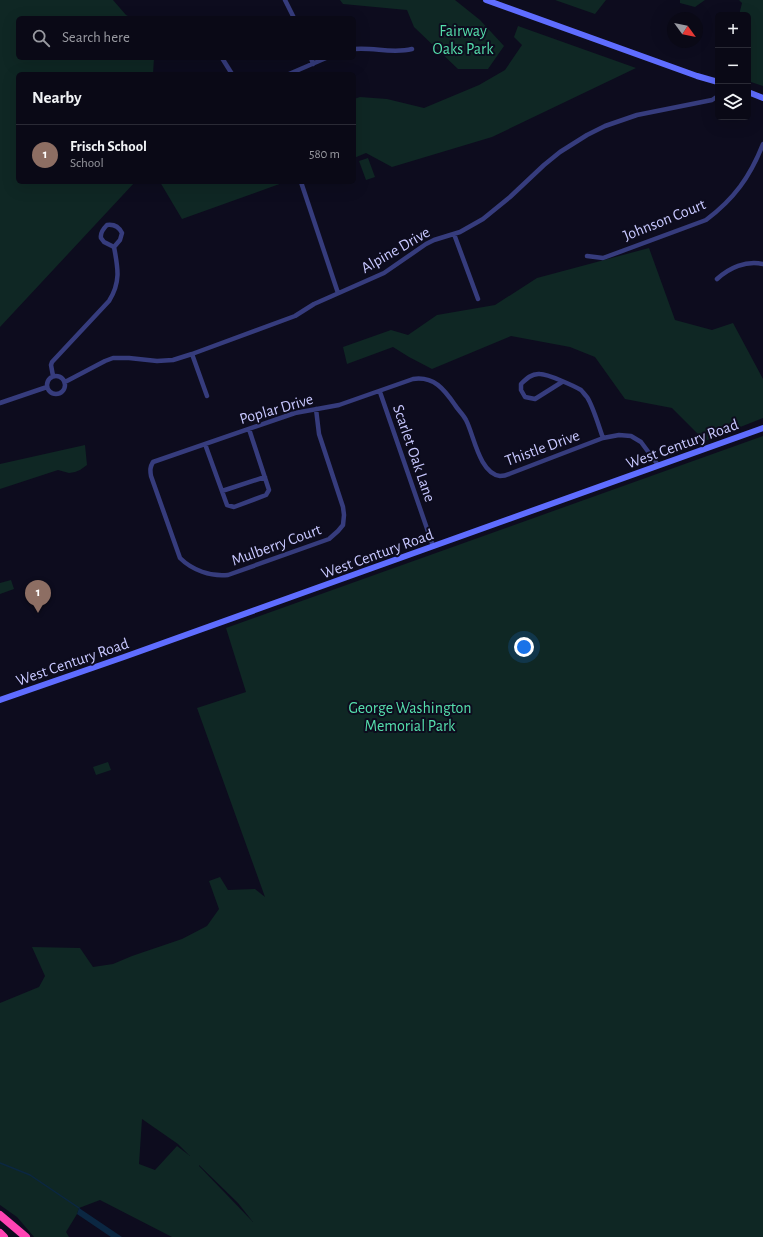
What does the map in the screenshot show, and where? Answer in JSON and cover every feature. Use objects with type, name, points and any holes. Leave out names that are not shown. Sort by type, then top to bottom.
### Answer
[{"type":"highway","points":[[0,1215],[26,1237]]},
{"type":"highway","points":[[0,1233],[4,1237]]},
{"type":"main road","points":[[486,0],[715,81]]},
{"type":"main road","points":[[751,93],[763,98]]},
{"type":"main road","name":"West Century Road","points":[[0,700],[146,650],[763,428]]},
{"type":"street","points":[[285,0],[293,16]]},
{"type":"street","points":[[356,50],[369,49],[402,52],[412,49]]},
{"type":"street","points":[[223,60],[231,72]]},
{"type":"street","points":[[312,60],[313,64]]},
{"type":"street","points":[[294,72],[322,60]]},
{"type":"street","name":"Alpine Drive","points":[[65,382],[113,358],[165,361],[192,354],[295,316],[314,304],[384,273],[426,244],[470,227],[496,210],[560,152],[587,135],[605,126],[636,115],[712,100],[715,98]]},
{"type":"street","name":"Johnson Court","points":[[587,256],[604,258],[706,220],[724,205],[739,189],[753,168],[763,144]]},
{"type":"street","points":[[302,184],[338,293]]},
{"type":"street","points":[[53,376],[51,365],[52,362],[109,301],[116,287],[118,275],[114,247],[120,240],[122,233],[115,226],[107,225],[102,232],[101,238],[104,242],[114,247]]},
{"type":"street","points":[[454,234],[478,299]]},
{"type":"street","points":[[716,279],[725,272],[745,264],[763,264]]},
{"type":"street","points":[[192,354],[207,396]]},
{"type":"street","points":[[562,382],[535,399],[525,397],[521,390],[521,384],[533,375],[541,374],[562,382],[582,391],[588,398],[603,438]]},
{"type":"street","points":[[53,376],[60,376],[65,382],[64,389],[60,393],[52,393],[47,387],[47,382],[53,376]]},
{"type":"street","name":"Poplar Drive","points":[[153,480],[150,471],[153,462],[295,413],[340,405],[421,378],[432,381],[445,391]]},
{"type":"street","points":[[0,403],[47,387]]},
{"type":"street","name":"Thistle Drive","points":[[445,391],[466,420],[480,456],[486,466],[493,473],[501,476],[603,438],[626,435],[636,438],[645,446],[658,466]]},
{"type":"street","name":"Scarlet Oak Lane","points":[[380,392],[433,546]]},
{"type":"street","name":"Mulberry Court","points":[[153,480],[180,558],[191,567],[216,575],[228,575],[323,542],[334,536],[343,525],[344,515],[319,434],[316,409]]},
{"type":"street","points":[[204,444],[227,505],[234,507],[266,495],[269,490],[249,429]]},
{"type":"street","points":[[222,491],[265,477]]},
{"type":"green space","points":[[0,0],[113,0],[128,16],[16,16],[16,60],[154,60],[153,72],[16,72],[16,184],[133,184],[0,327]]},
{"type":"green space","name":"Fairway Oaks Park","points":[[340,0],[455,0],[480,20],[504,46],[488,69],[458,69],[414,27],[407,10],[343,4]]},
{"type":"green space","points":[[555,0],[606,0],[595,14]]},
{"type":"green space","points":[[680,0],[705,0],[695,7],[680,3]]},
{"type":"green space","points":[[739,0],[763,0],[763,86],[751,82],[751,12],[740,12],[742,3]]},
{"type":"green space","points":[[518,26],[636,68],[492,137],[392,167],[366,153],[356,157],[356,98],[360,97],[387,99],[424,108],[479,85],[505,70],[522,45],[514,37]]},
{"type":"green space","points":[[368,158],[375,177],[366,180],[359,161]]},
{"type":"green space","points":[[161,184],[279,184],[182,219]]},
{"type":"green space","points":[[649,248],[675,320],[712,330],[733,323],[763,379],[763,418],[705,441],[672,408],[625,399],[595,357],[570,347],[511,336],[432,369],[393,347],[347,364],[343,347],[391,330],[408,335],[437,315],[495,305],[537,278]]},
{"type":"green space","name":"George Washington Memorial Park","points":[[763,436],[763,1237],[172,1237],[100,1200],[79,1208],[66,1232],[69,1237],[34,1237],[17,1217],[0,1205],[0,1003],[39,987],[45,976],[32,947],[80,948],[93,967],[113,964],[182,939],[207,926],[219,909],[209,881],[220,877],[228,890],[255,889],[265,897],[197,708],[246,692],[226,628]],"holes":[[[142,1119],[178,1144],[190,1156],[177,1146],[155,1170],[139,1164]],[[199,1166],[238,1203],[253,1222]]]},
{"type":"green space","points":[[85,445],[87,465],[80,470],[69,473],[58,470],[0,489],[0,464]]},
{"type":"green space","points":[[11,580],[14,589],[0,594],[0,583]]},
{"type":"green space","points":[[108,762],[111,770],[96,775],[93,767]]},
{"type":"water","points":[[79,1208],[122,1237],[111,1237],[77,1214]]},
{"type":"waterway","points":[[0,1163],[30,1175],[79,1208]]},
{"type":"place","name":"Frisch School","points":[[38,613]]}]
